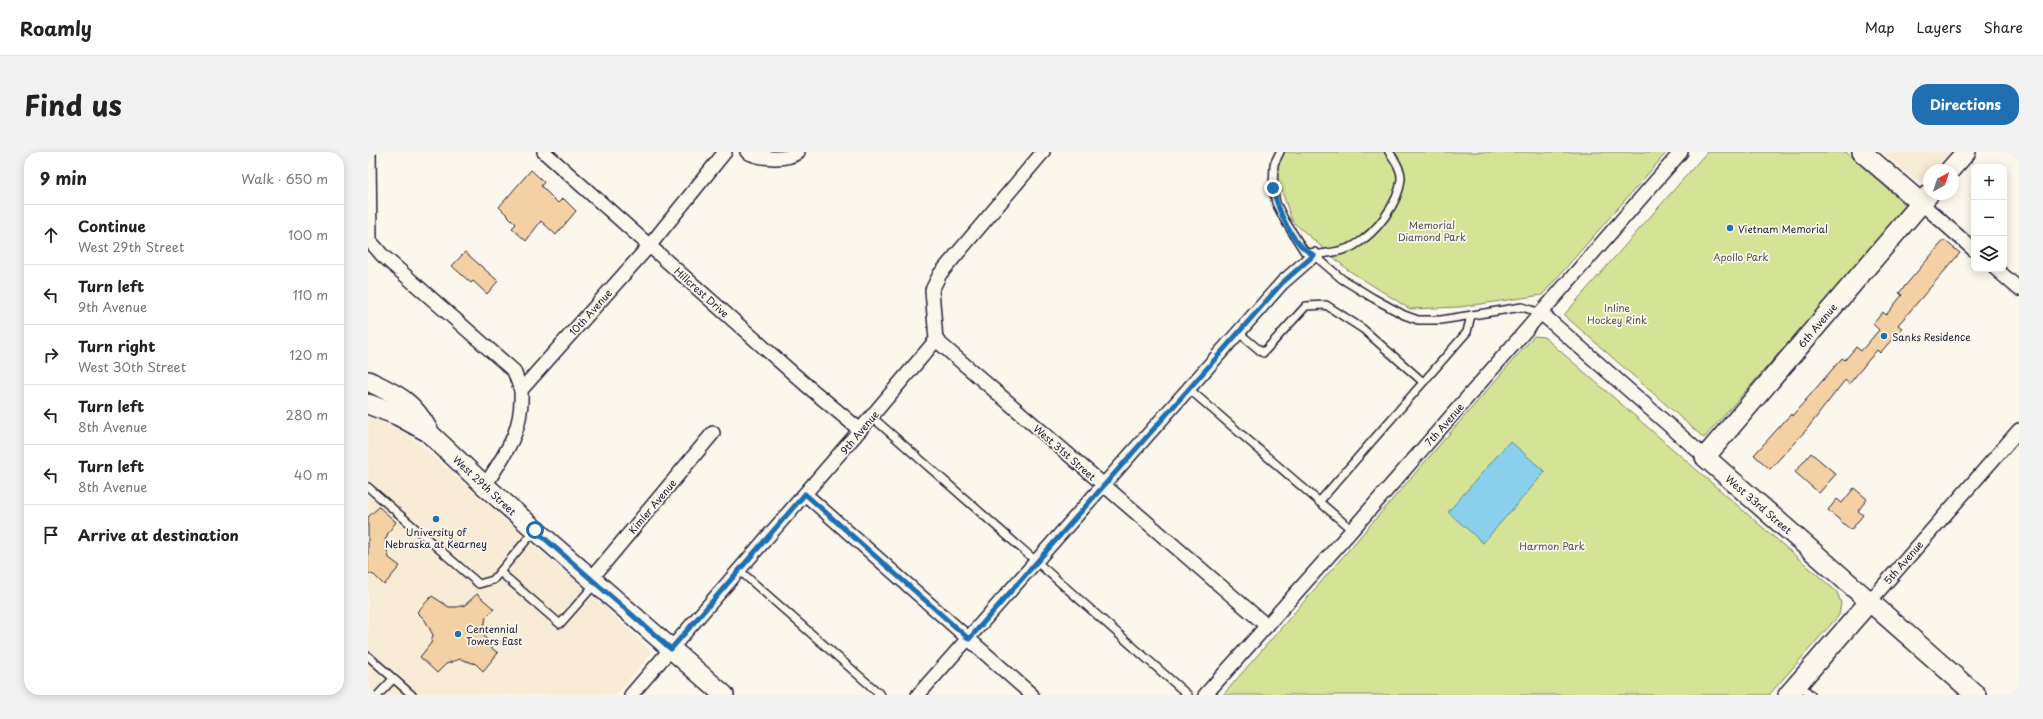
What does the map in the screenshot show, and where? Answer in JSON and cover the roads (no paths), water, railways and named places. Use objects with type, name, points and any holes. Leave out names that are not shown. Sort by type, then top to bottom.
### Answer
[{"type":"street","points":[[369,152],[370,241],[382,255],[514,371],[521,390],[522,410],[516,433],[485,486]]},
{"type":"street","name":"Hillcrest Drive","points":[[544,152],[804,384],[860,430]]},
{"type":"street","name":"10th Avenue","points":[[521,390],[650,245],[726,152]]},
{"type":"street","points":[[747,152],[769,159],[798,152]]},
{"type":"street","points":[[936,340],[932,290],[940,274],[1043,152]]},
{"type":"street","name":"7th Avenue","points":[[1205,695],[1352,530],[1681,152]]},
{"type":"street","points":[[1862,152],[1923,198]]},
{"type":"street","points":[[1955,164],[1966,152]]},
{"type":"street","name":"6th Avenue","points":[[1705,457],[1924,200]]},
{"type":"street","points":[[1926,200],[1971,247]]},
{"type":"street","points":[[918,695],[1282,283],[1314,255]]},
{"type":"street","points":[[1999,272],[2019,289]]},
{"type":"street","name":"West 33rd Street","points":[[1541,313],[1976,695]]},
{"type":"street","name":"9th Avenue","points":[[631,695],[936,340]]},
{"type":"street","name":"West 31st Street","points":[[936,340],[1267,626]]},
{"type":"street","points":[[368,367],[378,376],[389,391]]},
{"type":"street","name":"West 29th Street","points":[[368,381],[407,402],[419,414],[428,432]]},
{"type":"street","name":"West 29th Street","points":[[368,404],[397,415],[428,432],[485,486],[724,695]]},
{"type":"street","name":"5th Avenue","points":[[1799,691],[1870,602],[2019,430]]},
{"type":"street","name":"Kimler Avenue","points":[[593,581],[713,433]]},
{"type":"street","points":[[805,494],[1032,695]]},
{"type":"lane","points":[[1280,152],[1274,164],[1273,188],[1276,203],[1304,251],[1314,255],[1342,278],[1404,315],[1418,320],[1441,320],[1522,307],[1541,313]]},
{"type":"lane","points":[[1314,255],[1354,246],[1373,232],[1392,206],[1402,178],[1395,159],[1389,152]]},
{"type":"lane","points":[[1239,333],[1263,353],[1306,306],[1326,305],[1363,329],[1423,382]]},
{"type":"lane","points":[[1320,502],[1467,332],[1471,315]]},
{"type":"lane","points":[[1189,389],[1352,530]]},
{"type":"lane","points":[[872,416],[1188,695]]},
{"type":"lane","points":[[368,487],[479,584],[493,580],[535,530]]},
{"type":"lane","points":[[739,570],[881,695]]},
{"type":"lane","points":[[500,572],[560,624],[593,581]]},
{"type":"lane","points":[[368,656],[412,695]]},
{"type":"lane","points":[[378,695],[394,678]]},
{"type":"water","points":[[1510,441],[1545,472],[1483,543],[1448,512]]},
{"type":"place","name":"Vietnam Memorial","points":[[1730,228]]},
{"type":"place","name":"Sanks Residence","points":[[1884,336]]},
{"type":"place","name":"University of Nebraska at Kearney","points":[[436,519]]},
{"type":"place","name":"Centennial Towers East","points":[[458,634]]},
{"type":"park label","name":"Memorial Diamond Park","points":[[1432,230]]},
{"type":"park label","name":"Apollo Park","points":[[1741,256]]},
{"type":"park label","name":"Inline Hockey Rink","points":[[1617,312]]},
{"type":"park label","name":"Harmon Park","points":[[1552,545]]}]
